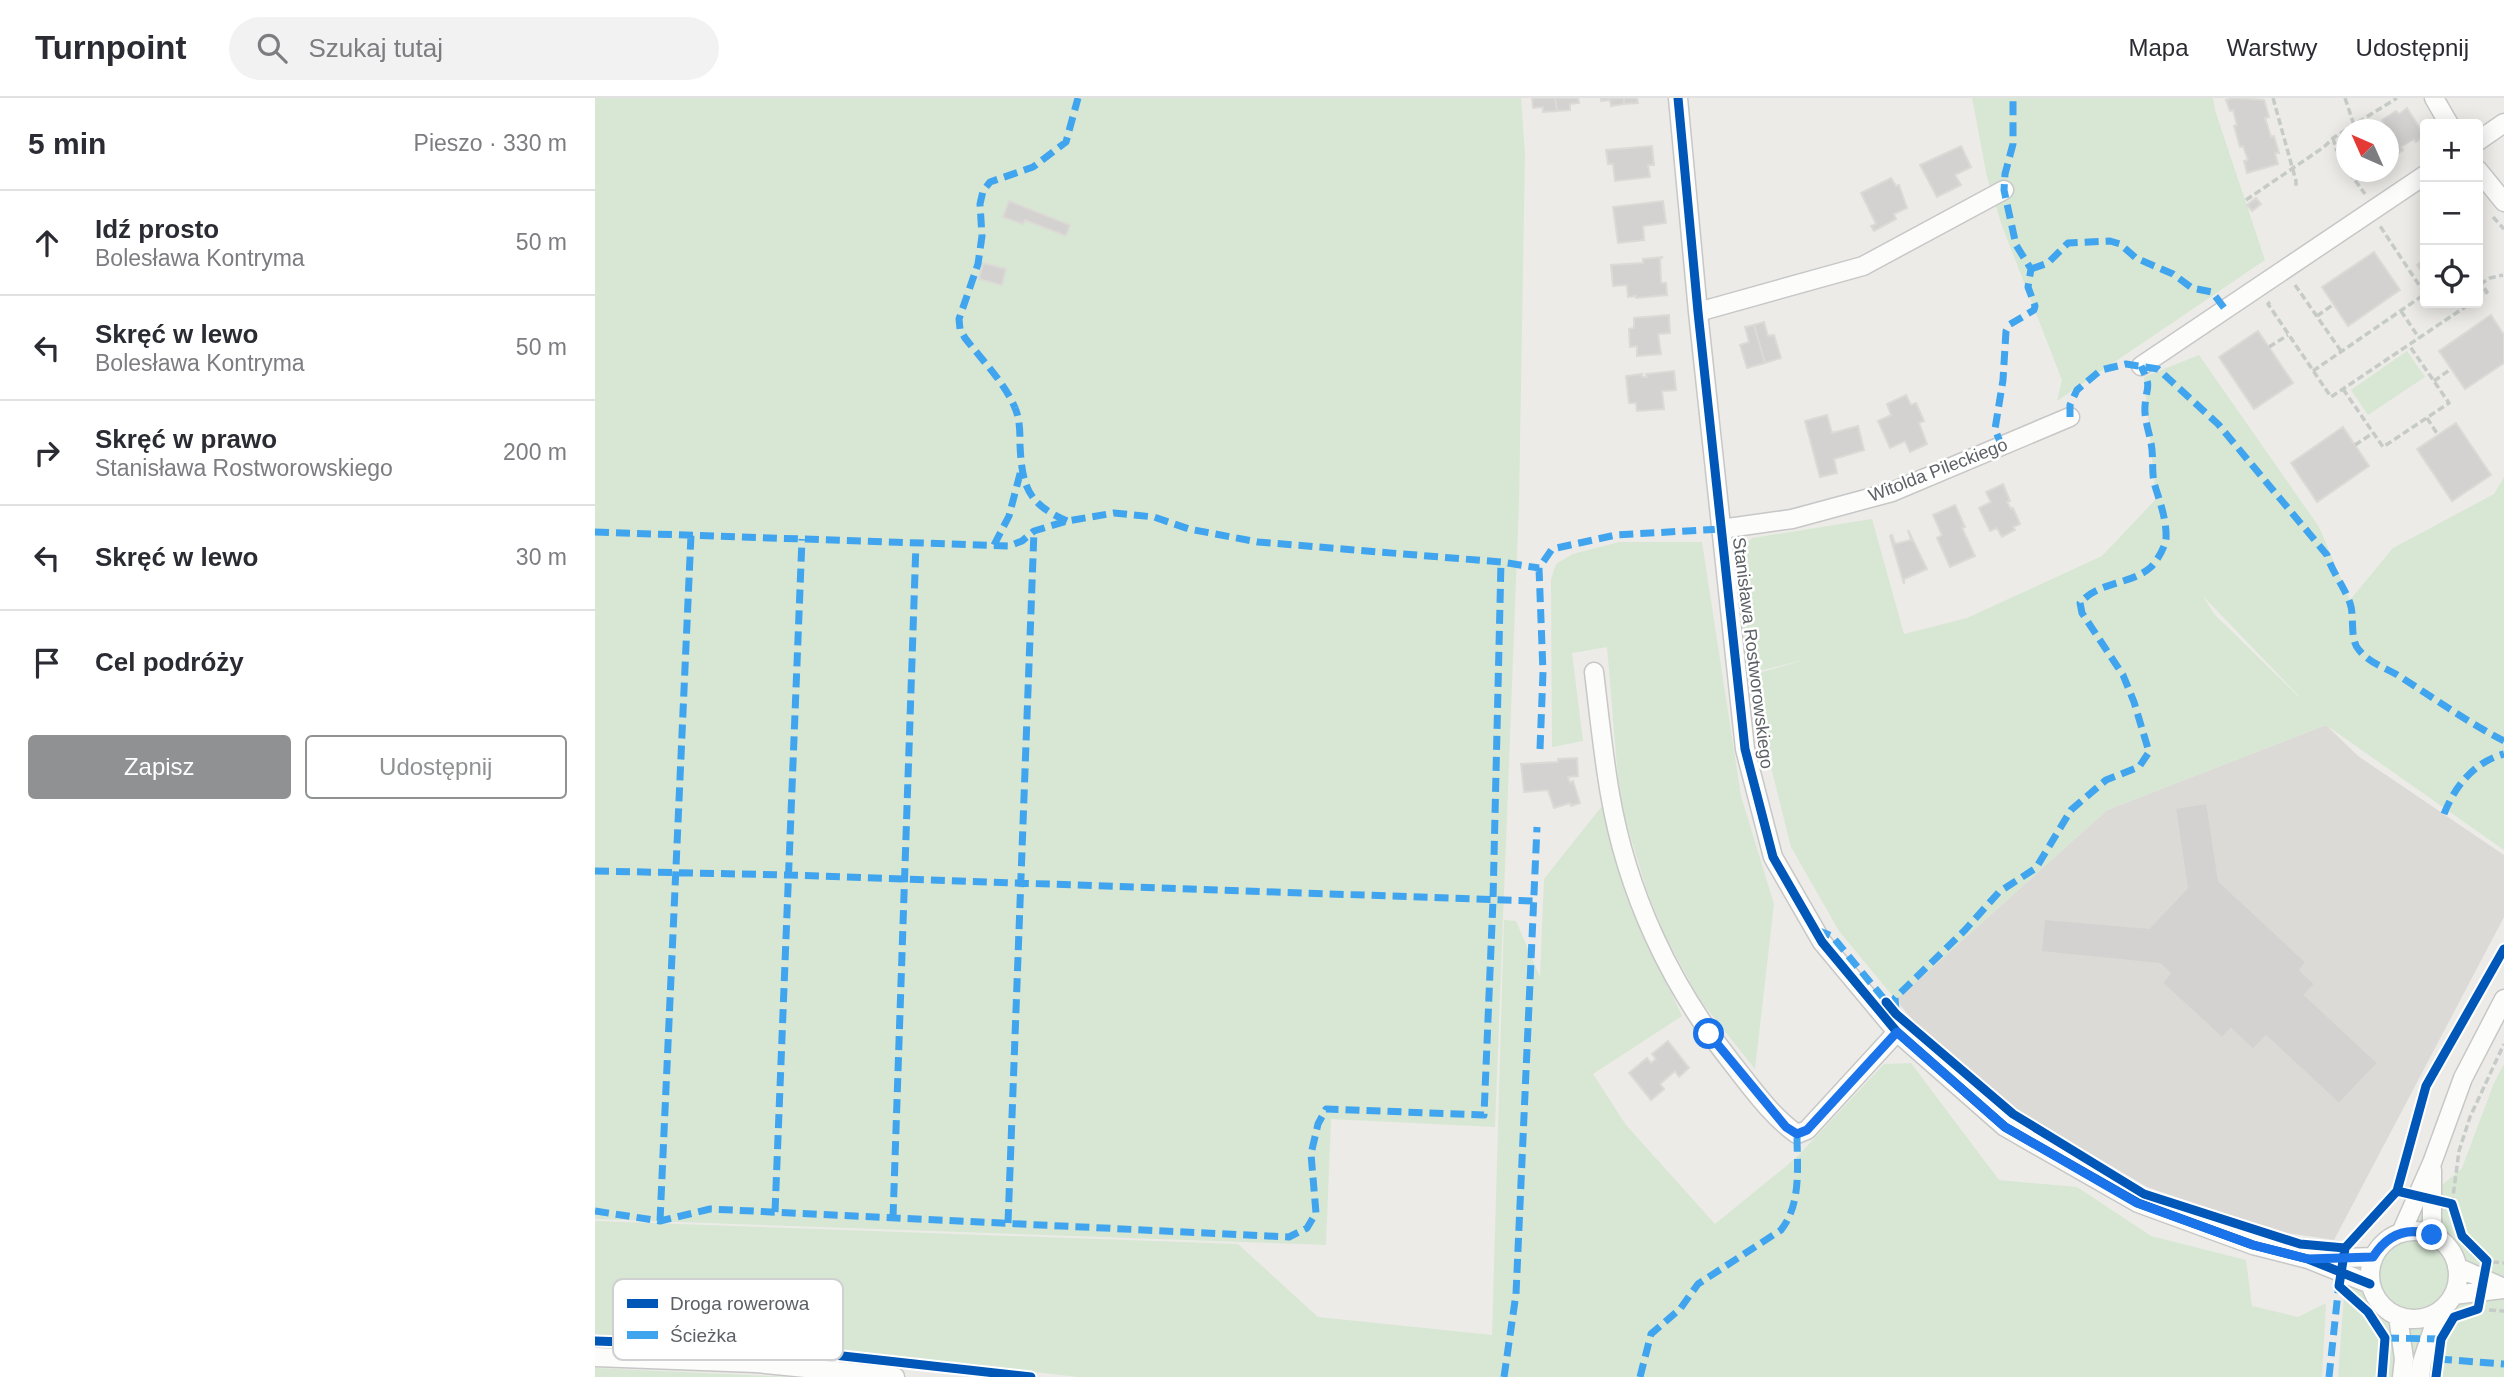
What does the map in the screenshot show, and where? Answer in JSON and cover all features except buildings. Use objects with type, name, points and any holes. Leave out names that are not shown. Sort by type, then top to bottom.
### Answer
[{"type":"street","name":"Stanisława Rostworowskiego","points":[[1678,98],[1745,749],[1773,857],[1822,942],[1897,1032],[2005,1127],[2137,1203],[2253,1245],[2308,1259],[2371,1284]]},
{"type":"street","points":[[2434,98],[2446,119]]},
{"type":"street","points":[[2483,138],[2504,123]]},
{"type":"street","points":[[2483,176],[2504,202]]},
{"type":"street","points":[[2141,366],[2420,178]]},
{"type":"street","points":[[1698,312],[1863,266],[2004,190]]},
{"type":"street","name":"Witolda Pileckiego","points":[[1721,529],[1792,519],[1892,492],[2070,417]]},
{"type":"street","points":[[1594,672],[1610,796],[1640,904],[1685,994],[1709,1034],[1738,1071],[1786,1127],[1797,1134],[1807,1130],[1897,1032]]},
{"type":"street","points":[[2401,1233],[2432,1163],[2463,1078],[2504,999]]},
{"type":"street","points":[[2432,1163],[2432,1235]]},
{"type":"street","points":[[2420,1377],[2422,1362],[2439,1311],[2453,1295],[2457,1267],[2448,1248],[2432,1235],[2422,1231],[2401,1233],[2389,1238],[2373,1257],[2370,1270],[2376,1298],[2385,1309],[2412,1319],[2439,1311]]},
{"type":"street","name":"Stanisława Rostworowskiego","points":[[2308,1259],[2373,1257]]},
{"type":"street","points":[[2457,1267],[2504,1289]]},
{"type":"street","points":[[2453,1295],[2504,1289]]},
{"type":"street","points":[[2398,1316],[2404,1359],[2402,1377]]},
{"type":"street","points":[[595,1357],[613,1358]]},
{"type":"street","points":[[676,1360],[756,1363],[895,1377]]},
{"type":"path","points":[[2273,98],[2296,181],[2295,189]]},
{"type":"path","points":[[2345,98],[2352,119]]},
{"type":"path","points":[[2364,119],[2397,98]]},
{"type":"path","points":[[2246,200],[2336,136]]},
{"type":"path","points":[[2333,138],[2336,149]]},
{"type":"path","points":[[2356,182],[2366,196]]},
{"type":"path","points":[[2313,371],[2425,294],[2380,226]]},
{"type":"path","points":[[2483,281],[2503,275]]},
{"type":"path","points":[[2288,289],[2295,285],[2341,351]]},
{"type":"path","points":[[2274,299],[2267,304],[2331,397],[2464,308]]},
{"type":"path","points":[[2317,316],[2334,304]]},
{"type":"path","points":[[2401,311],[2419,338]]},
{"type":"path","points":[[2269,347],[2288,334]]},
{"type":"path","points":[[2343,389],[2383,447],[2427,418],[2449,403],[2409,345]]},
{"type":"path","points":[[2434,381],[2451,369]]},
{"type":"path","points":[[2427,418],[2438,435]]},
{"type":"path","points":[[2355,445],[2373,433]]},
{"type":"path","points":[[2452,1204],[2459,1151],[2470,1117],[2504,1044]]},
{"type":"path","points":[[2487,1261],[2504,1264]]},
{"type":"shaded area","points":[[2326,725],[2358,756],[2504,855],[2504,917],[2334,1240],[2275,1231],[2147,1187],[2017,1110],[1921,1030],[1896,1000],[2107,810]]},
{"type":"green space","points":[[595,98],[1521,98],[1525,153],[1519,502],[1495,1127],[1331,1119],[1326,1245],[595,1219]]},
{"type":"green space","points":[[1972,98],[2213,98],[2265,260],[2057,401],[2062,380],[2002,226],[1987,177]]},
{"type":"green space","points":[[2407,351],[2425,377],[2368,415],[2351,390]]},
{"type":"green space","points":[[2199,355],[2319,527],[2350,600],[2393,548],[2494,494],[2504,477],[2504,850],[2326,725],[2107,810],[1896,1000],[1839,931],[1791,847],[1766,747],[1759,673],[1807,659],[1746,674],[1738,551],[1752,538],[1872,519],[1904,634],[1967,618],[2102,556],[2156,499],[2144,377]],"holes":[[[2203,596],[2299,696],[2214,614]]]},
{"type":"green space","points":[[1619,542],[1702,542],[1741,796],[1774,904],[1755,1069],[1700,1000],[1664,934],[1647,891],[1620,802],[1607,647],[1572,653],[1583,741],[1552,747],[1551,579],[1556,564],[1573,554]]},
{"type":"green space","points":[[1602,806],[1634,912],[1682,1016],[1593,1074],[1626,1125],[1715,1224],[1796,1158],[1884,1064],[1911,1063],[1999,1180],[2077,1187],[2151,1236],[2246,1260],[2252,1306],[2298,1317],[2326,1303],[2322,1377],[1078,1377],[843,1351],[843,1279],[613,1279],[613,1337],[595,1336],[595,1221],[1238,1244],[1318,1317],[1492,1335],[1504,920],[1516,921],[1540,977],[1544,879]]},
{"type":"green space","points":[[2504,1064],[2504,1377],[2338,1377],[2346,1268],[2462,1168],[2494,1083]]},
{"type":"green space","points":[[595,1368],[790,1377],[595,1377]]},
{"type":"marked path","points":[[1067,521],[1043,508],[1025,483],[1015,408],[999,381],[965,338],[959,319],[978,264],[982,236],[980,204],[983,191],[990,182],[1033,167],[1066,142],[1078,98]]},
{"type":"marked path","points":[[2002,447],[1995,429],[2003,380],[2006,331],[2009,325],[2034,310],[2035,306],[2028,287],[2031,269],[2016,245],[2004,190],[2013,144],[2013,98]]},
{"type":"marked path","points":[[2031,269],[2048,263],[2068,243],[2110,241],[2120,244],[2136,258],[2173,274],[2192,288],[2212,292],[2225,309]]},
{"type":"marked path","points":[[2070,417],[2070,405],[2077,390],[2101,370],[2126,364],[2158,369],[2218,424],[2327,555],[2350,603],[2354,640],[2363,655],[2504,741]]},
{"type":"marked path","points":[[1896,1011],[1895,998],[1965,930],[1999,892],[2036,868],[2071,810],[2106,780],[2139,767],[2149,752],[2123,675],[2082,613],[2080,603],[2096,591],[2143,573],[2156,561],[2166,539],[2145,416],[2148,383],[2141,366]]},
{"type":"marked path","points":[[994,545],[1009,516],[1021,470]]},
{"type":"marked path","points":[[595,532],[1009,546],[1022,541],[1034,531],[1067,521],[1114,513],[1154,517],[1189,529],[1258,542],[1501,562],[1539,568]]},
{"type":"marked path","points":[[1540,749],[1543,672],[1539,568],[1552,549],[1616,535],[1721,529]]},
{"type":"marked path","points":[[1008,1223],[1034,531]]},
{"type":"marked path","points":[[660,1221],[691,535]]},
{"type":"marked path","points":[[775,1212],[802,539]]},
{"type":"marked path","points":[[893,1218],[916,543]]},
{"type":"marked path","points":[[595,1211],[660,1221],[710,1209],[1289,1237],[1307,1228],[1316,1213],[1311,1154],[1318,1124],[1326,1109],[1484,1115],[1493,900],[1501,562]]},
{"type":"marked path","points":[[2444,814],[2467,776],[2484,763],[2504,754]]},
{"type":"marked path","points":[[1504,1377],[1516,1294],[1537,827]]},
{"type":"marked path","points":[[595,871],[789,875],[1533,901]]},
{"type":"marked path","points":[[1817,930],[1832,936],[1889,1005]]},
{"type":"marked path","points":[[1640,1377],[1651,1334],[1680,1309],[1698,1284],[1781,1230],[1788,1219],[1795,1196],[1797,1134]]},
{"type":"marked path","points":[[2329,1377],[2339,1283]]},
{"type":"marked path","points":[[2385,1338],[2441,1339]]},
{"type":"marked path","points":[[2438,1359],[2504,1364]]},
{"type":"cycle path","points":[[1678,98],[1745,749],[1773,857],[1822,942],[1897,1032],[2005,1127],[2138,1203],[2253,1245],[2308,1259],[2370,1284]]},
{"type":"cycle path","points":[[2382,1377],[2385,1338],[2368,1312],[2339,1286],[2345,1248],[2397,1191],[2426,1086],[2504,949]]},
{"type":"cycle path","points":[[1886,1002],[1896,1014],[2013,1114],[2144,1194],[2300,1244],[2345,1248]]},
{"type":"cycle path","points":[[2397,1191],[2452,1204],[2462,1236],[2487,1261],[2478,1309],[2454,1317],[2441,1339],[2436,1377]]},
{"type":"cycle path","points":[[595,1341],[613,1342]]},
{"type":"cycle path","points":[[843,1356],[1031,1377]]},
{"type":"route","points":[[1709,1034],[1786,1127],[1797,1134],[1807,1130],[1897,1032],[2005,1127],[2137,1203],[2253,1245],[2308,1259],[2373,1257],[2389,1238],[2401,1233],[2422,1231],[2432,1235]]}]
